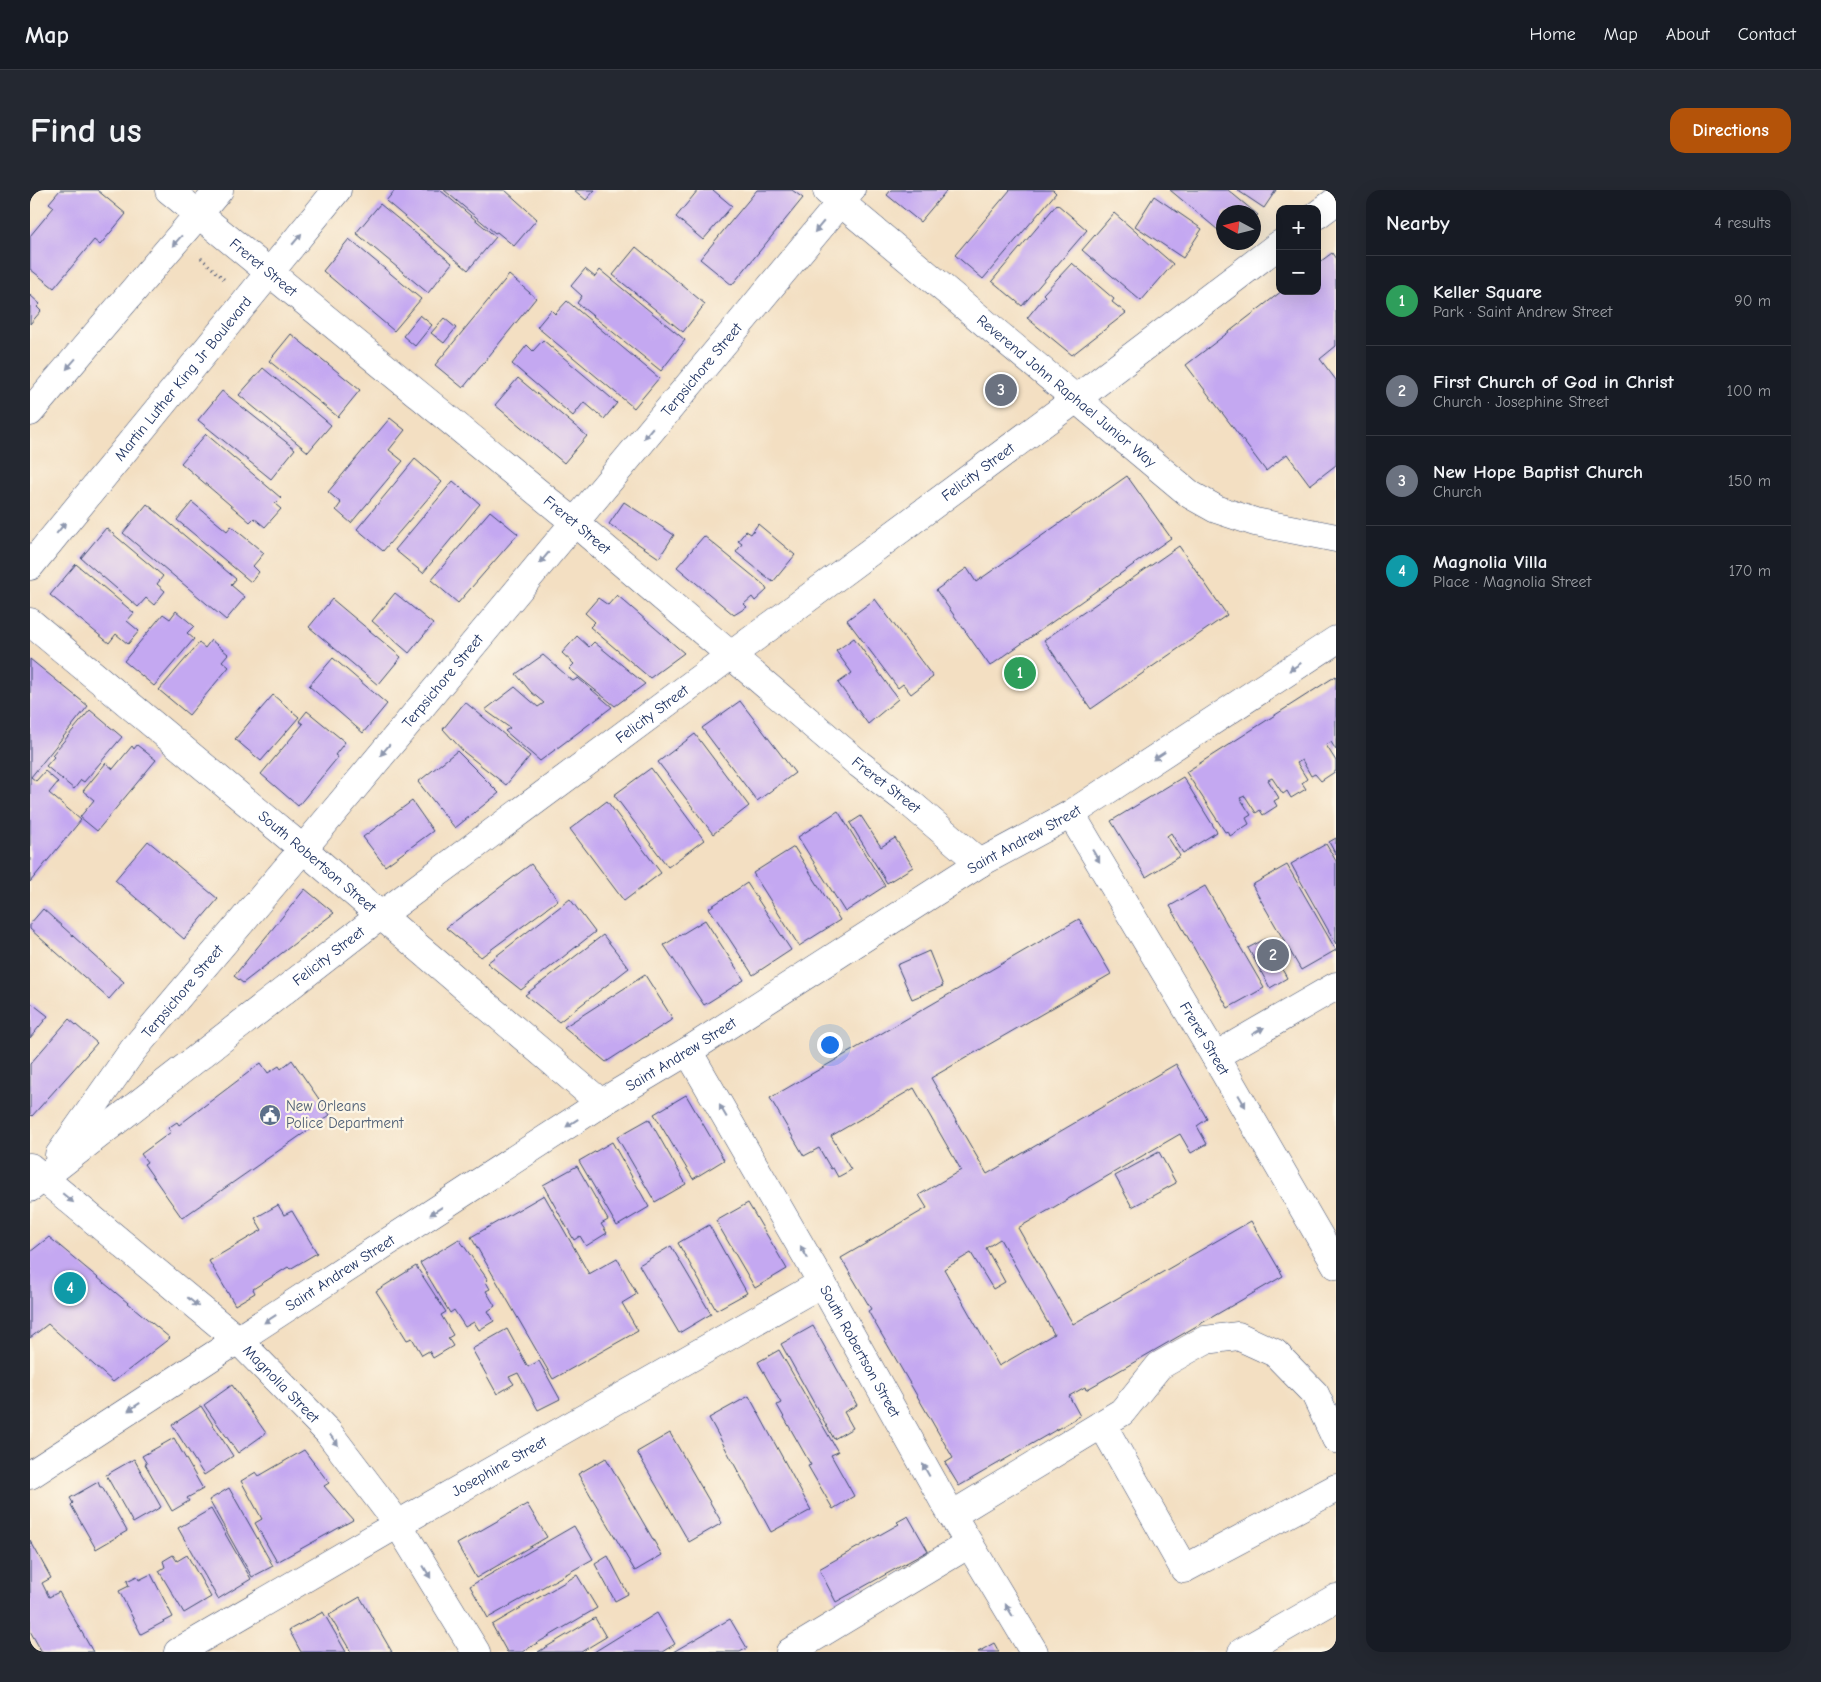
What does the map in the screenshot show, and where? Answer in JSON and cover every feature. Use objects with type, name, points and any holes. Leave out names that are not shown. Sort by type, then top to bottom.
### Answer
[{"type":"street","name":"Freret Street","points":[[169,190],[574,522],[730,655],[980,863]]},
{"type":"street","points":[[30,412],[219,190]]},
{"type":"street","name":"Martin Luther King Jr Boulevard","points":[[30,566],[337,190]]},
{"type":"street","name":"Reverend John Raphael Junior Way","points":[[839,194],[1076,399],[1191,495],[1216,509],[1255,522],[1336,538]]},
{"type":"street","name":"Terpsichore Street","points":[[34,1178],[133,1050],[574,522],[839,194]]},
{"type":"street","points":[[1321,212],[1336,201]]},
{"type":"street","name":"Felicity Street","points":[[34,1178],[380,916],[1076,399],[1276,247]]},
{"type":"street","name":"South Robertson Street","points":[[30,622],[303,848],[380,916],[601,1103]]},
{"type":"street","name":"Saint Andrew Street","points":[[30,1474],[601,1103],[688,1051],[980,863],[1071,814],[1336,640]]},
{"type":"street","name":"Freret Street","points":[[1071,814],[1216,1056],[1336,1265]]},
{"type":"street","points":[[1216,1056],[1336,986]]},
{"type":"street","name":"South Robertson Street","points":[[688,1051],[822,1283],[952,1515],[1034,1652]]},
{"type":"street","name":"Magnolia Street","points":[[34,1178],[238,1340],[328,1432],[398,1524],[476,1652]]},
{"type":"street","name":"Josephine Street","points":[[178,1652],[398,1524],[822,1283]]},
{"type":"street","points":[[952,1515],[1122,1412],[1159,1366],[1205,1340],[1238,1336],[1275,1353],[1315,1394],[1336,1439]]},
{"type":"street","points":[[1102,1424],[1184,1569],[1336,1488]]},
{"type":"street","points":[[790,1652],[969,1544]]},
{"type":"street","points":[[1242,1652],[1336,1598]]},
{"type":"path","points":[[199,256],[228,283]]},
{"type":"building","points":[[60,190],[97,190],[126,214],[100,245],[94,240],[54,288],[30,269],[30,236],[54,207],[49,203]]},
{"type":"building","points":[[395,190],[440,190],[496,237],[468,270],[386,201]]},
{"type":"building","points":[[444,190],[505,190],[537,219],[514,246],[497,232],[495,233]]},
{"type":"building","points":[[574,190],[595,190],[586,200]]},
{"type":"building","points":[[698,190],[713,190],[732,206],[703,240],[676,217]]},
{"type":"building","points":[[757,190],[792,190],[803,198],[732,285],[700,259]]},
{"type":"building","points":[[891,190],[947,190],[920,222],[887,195]]},
{"type":"building","points":[[1010,190],[1053,190],[1056,193],[983,279],[955,255]]},
{"type":"building","points":[[1170,190],[1228,190],[1246,205],[1216,205],[1216,228]]},
{"type":"building","points":[[1237,190],[1276,190],[1264,208]]},
{"type":"building","points":[[1154,196],[1202,229],[1183,258],[1135,226]]},
{"type":"building","points":[[380,204],[452,263],[428,293],[356,233]]},
{"type":"building","points":[[1057,204],[1087,230],[1022,306],[992,281]]},
{"type":"building","points":[[1114,213],[1173,264],[1141,301],[1082,250]]},
{"type":"building","points":[[349,239],[421,299],[394,331],[323,271]]},
{"type":"building","points":[[636,247],[705,304],[683,332],[613,275]]},
{"type":"building","points":[[1332,253],[1336,259],[1336,346],[1320,359],[1336,380],[1336,465],[1310,485],[1287,454],[1266,471],[1186,365],[1277,295],[1321,295],[1321,261]]},
{"type":"building","points":[[1072,263],[1114,299],[1112,302],[1126,313],[1072,355],[1027,318],[1045,296],[1043,294]]},
{"type":"building","points":[[585,269],[595,277],[600,270],[685,340],[661,371],[577,303],[582,296],[571,286]]},
{"type":"building","points":[[509,275],[536,298],[463,388],[435,365]]},
{"type":"building","points":[[30,295],[40,304],[37,307],[41,311],[30,324]]},
{"type":"building","points":[[567,301],[659,378],[634,408],[537,327],[551,310],[555,314]]},
{"type":"building","points":[[420,315],[432,325],[415,346],[403,336]]},
{"type":"building","points":[[444,318],[456,328],[444,343],[431,333]]},
{"type":"building","points":[[291,334],[360,390],[338,417],[269,361]]},
{"type":"building","points":[[543,340],[617,403],[604,419],[584,402],[573,416],[512,364],[527,345],[533,351]]},
{"type":"building","points":[[263,368],[331,425],[308,452],[239,395]]},
{"type":"building","points":[[518,378],[587,436],[564,463],[495,405]]},
{"type":"building","points":[[222,391],[295,449],[271,479],[198,420]]},
{"type":"building","points":[[390,418],[405,430],[389,450],[403,461],[351,523],[336,510],[341,503],[328,492]]},
{"type":"building","points":[[206,434],[281,498],[275,504],[281,509],[265,527],[254,518],[250,522],[181,463]]},
{"type":"building","points":[[415,459],[442,482],[383,551],[357,529]]},
{"type":"building","points":[[1127,476],[1171,538],[990,666],[936,590],[967,568],[976,582]]},
{"type":"building","points":[[453,481],[480,504],[423,573],[395,550]]},
{"type":"building","points":[[192,502],[227,531],[231,526],[264,553],[253,566],[259,572],[251,582],[177,520]]},
{"type":"building","points":[[624,502],[674,535],[659,558],[609,524]]},
{"type":"building","points":[[147,504],[236,579],[231,585],[245,597],[226,620],[123,533]]},
{"type":"building","points":[[490,511],[518,534],[458,603],[431,580]]},
{"type":"building","points":[[758,524],[795,555],[773,582],[736,552],[742,544],[738,541],[746,531],[751,534]]},
{"type":"building","points":[[106,528],[163,576],[157,584],[165,591],[154,605],[146,598],[138,607],[81,558]]},
{"type":"building","points":[[704,536],[764,585],[767,590],[755,601],[752,597],[744,604],[747,607],[734,615],[677,567]]},
{"type":"building","points":[[1179,546],[1227,615],[1091,709],[1044,640]]},
{"type":"building","points":[[76,564],[134,613],[127,621],[139,631],[128,644],[116,634],[109,643],[50,595]]},
{"type":"building","points":[[395,593],[433,624],[409,653],[372,621]]},
{"type":"building","points":[[617,595],[684,653],[650,678],[590,627],[595,622],[585,613],[598,598],[608,605]]},
{"type":"building","points":[[332,599],[401,657],[378,685],[309,627]]},
{"type":"building","points":[[875,599],[933,677],[911,694],[903,684],[898,688],[847,620]]},
{"type":"building","points":[[176,611],[194,626],[187,633],[194,639],[154,686],[124,661],[163,614],[170,619]]},
{"type":"building","points":[[577,636],[589,647],[594,642],[645,684],[615,706],[569,669],[574,664],[562,653]]},
{"type":"building","points":[[854,638],[898,699],[868,724],[838,683],[852,673],[836,651]]},
{"type":"building","points":[[211,640],[228,654],[222,661],[229,667],[189,715],[159,690],[199,643],[205,648]]},
{"type":"building","points":[[543,655],[573,681],[578,678],[612,707],[540,761],[505,731],[510,728],[485,710],[515,687],[538,707],[544,703],[531,692],[516,674]]},
{"type":"building","points":[[333,658],[387,704],[363,733],[309,686]]},
{"type":"building","points":[[30,659],[88,706],[31,777],[36,781],[45,771],[58,782],[49,793],[81,820],[30,882]]},
{"type":"building","points":[[1336,676],[1336,750],[1331,742],[1326,745],[1336,761],[1336,771],[1321,781],[1315,774],[1311,776],[1302,760],[1297,763],[1307,779],[1302,783],[1306,789],[1291,798],[1287,791],[1283,794],[1272,778],[1268,780],[1279,798],[1274,801],[1277,806],[1263,815],[1260,810],[1256,813],[1245,796],[1240,798],[1251,815],[1246,818],[1249,824],[1230,836],[1228,831],[1225,832],[1186,772]]},
{"type":"building","points":[[273,695],[299,717],[261,761],[235,739]]},
{"type":"building","points":[[740,701],[795,773],[757,801],[702,728]]},
{"type":"building","points":[[465,702],[530,756],[506,785],[464,752],[443,729]]},
{"type":"building","points":[[90,710],[122,737],[84,782],[81,780],[74,789],[46,766],[54,757],[52,755]]},
{"type":"building","points":[[307,711],[345,742],[335,755],[338,757],[298,806],[261,774],[303,724],[299,721]]},
{"type":"building","points":[[695,734],[749,806],[713,834],[658,762]]},
{"type":"building","points":[[137,745],[156,760],[97,831],[80,817],[94,800],[83,791],[106,763],[113,769],[132,746],[134,749]]},
{"type":"building","points":[[457,751],[499,793],[455,828],[418,782]]},
{"type":"building","points":[[651,768],[704,840],[668,867],[614,795]]},
{"type":"building","points":[[1183,777],[1217,832],[1183,853],[1171,833],[1167,836],[1180,856],[1146,877],[1111,821]]},
{"type":"building","points":[[412,801],[433,831],[385,866],[363,837]]},
{"type":"building","points":[[607,801],[661,873],[624,901],[570,829]]},
{"type":"building","points":[[838,811],[885,886],[845,912],[798,837]]},
{"type":"building","points":[[861,816],[881,847],[895,838],[913,867],[887,883],[850,823]]},
{"type":"building","points":[[1336,838],[1336,855],[1329,842]]},
{"type":"building","points":[[148,841],[218,899],[184,939],[115,880]]},
{"type":"building","points":[[1326,844],[1336,861],[1336,944],[1291,864]]},
{"type":"building","points":[[794,847],[840,920],[799,946],[753,873]]},
{"type":"building","points":[[531,864],[558,900],[481,957],[446,928]]},
{"type":"building","points":[[1287,865],[1336,950],[1301,970],[1252,885]]},
{"type":"building","points":[[747,883],[791,950],[753,975],[709,908]]},
{"type":"building","points":[[1205,886],[1264,988],[1228,1008],[1170,906]]},
{"type":"building","points":[[305,889],[334,913],[243,983],[234,976]]},
{"type":"building","points":[[570,899],[595,932],[521,990],[487,963]]},
{"type":"building","points":[[43,909],[124,982],[109,999],[30,929],[30,924]]},
{"type":"building","points":[[1079,919],[1111,974],[931,1078],[987,1174],[1176,1064],[1207,1119],[1197,1126],[1207,1144],[1191,1153],[1180,1134],[1018,1228],[1073,1324],[1251,1221],[1283,1276],[1086,1390],[1085,1387],[1069,1396],[1080,1416],[959,1486],[945,1463],[953,1458],[868,1311],[871,1309],[841,1258],[927,1208],[919,1195],[961,1170],[914,1088],[831,1136],[851,1170],[838,1177],[819,1148],[804,1156],[770,1098]],"holes":[[[1000,1239],[1054,1334],[999,1366],[944,1269],[971,1253],[993,1289],[1005,1282],[986,1248]]]},
{"type":"building","points":[[705,920],[744,980],[704,1005],[664,945]]},
{"type":"building","points":[[603,935],[629,968],[559,1022],[525,995]]},
{"type":"building","points":[[1265,939],[1287,978],[1270,988],[1248,948]]},
{"type":"building","points":[[929,951],[943,986],[912,999],[897,965]]},
{"type":"building","points":[[645,975],[673,1019],[606,1062],[564,1027]]},
{"type":"building","points":[[30,1002],[48,1016],[30,1038]]},
{"type":"building","points":[[69,1019],[97,1043],[32,1116],[30,1114],[30,1064]]},
{"type":"building","points":[[292,1060],[330,1115],[182,1218],[144,1164],[147,1162],[141,1154],[171,1132],[168,1128],[177,1122],[179,1125],[261,1063],[268,1073],[279,1066],[281,1069]]},
{"type":"building","points":[[686,1095],[724,1160],[693,1179],[654,1114]]},
{"type":"building","points":[[649,1119],[686,1184],[655,1202],[617,1137]]},
{"type":"building","points":[[612,1142],[649,1207],[617,1226],[579,1161]]},
{"type":"building","points":[[1159,1152],[1176,1183],[1132,1207],[1115,1176]]},
{"type":"building","points":[[577,1166],[608,1220],[601,1224],[607,1233],[586,1246],[580,1236],[574,1240],[543,1185]]},
{"type":"building","points":[[544,1195],[589,1274],[617,1258],[637,1294],[622,1303],[638,1331],[553,1379],[471,1237]]},
{"type":"building","points":[[748,1203],[787,1269],[755,1288],[716,1221]]},
{"type":"building","points":[[278,1205],[284,1215],[292,1211],[317,1253],[290,1269],[288,1267],[253,1289],[255,1293],[235,1305],[209,1261],[262,1230],[255,1218]]},
{"type":"building","points":[[709,1225],[747,1293],[716,1310],[678,1243]]},
{"type":"building","points":[[49,1237],[170,1338],[113,1382],[48,1324],[30,1338],[30,1252]]},
{"type":"building","points":[[459,1239],[488,1280],[486,1282],[490,1289],[486,1291],[495,1306],[488,1311],[494,1321],[479,1330],[474,1322],[465,1327],[454,1310],[450,1313],[420,1263]]},
{"type":"building","points":[[671,1246],[711,1314],[679,1333],[639,1265]]},
{"type":"building","points":[[416,1266],[446,1312],[441,1315],[453,1335],[448,1338],[453,1346],[433,1358],[429,1351],[422,1355],[412,1338],[407,1340],[376,1291]]},
{"type":"building","points":[[813,1326],[857,1405],[844,1412],[853,1428],[834,1439],[781,1344]]},
{"type":"building","points":[[507,1329],[528,1367],[539,1361],[560,1399],[538,1410],[518,1373],[509,1377],[514,1384],[497,1394],[472,1349]]},
{"type":"building","points":[[779,1350],[838,1452],[831,1455],[854,1496],[833,1509],[808,1466],[811,1465],[777,1405],[781,1403],[758,1362]]},
{"type":"building","points":[[232,1385],[266,1433],[238,1453],[204,1405]]},
{"type":"building","points":[[749,1396],[811,1510],[771,1532],[709,1418]]},
{"type":"building","points":[[201,1406],[233,1456],[204,1475],[172,1425]]},
{"type":"building","points":[[670,1433],[722,1523],[689,1542],[637,1452]]},
{"type":"building","points":[[174,1438],[203,1489],[187,1498],[189,1501],[172,1511],[142,1456]]},
{"type":"building","points":[[304,1450],[329,1483],[324,1486],[353,1520],[277,1562],[255,1523],[262,1519],[241,1481],[256,1472],[259,1476]]},
{"type":"building","points":[[606,1458],[662,1555],[635,1571],[578,1474]]},
{"type":"building","points":[[134,1459],[161,1507],[133,1523],[106,1475]]},
{"type":"building","points":[[98,1482],[127,1531],[96,1549],[71,1505],[73,1503],[70,1498]]},
{"type":"building","points":[[229,1488],[273,1566],[252,1577],[209,1500]]},
{"type":"building","points":[[527,1504],[547,1537],[476,1578],[457,1544]]},
{"type":"building","points":[[211,1509],[251,1579],[218,1599],[178,1528]]},
{"type":"building","points":[[908,1516],[928,1551],[836,1602],[819,1569],[899,1524],[897,1522]]},
{"type":"building","points":[[574,1526],[593,1559],[488,1618],[470,1586]]},
{"type":"building","points":[[30,1540],[51,1578],[42,1583],[49,1597],[59,1592],[93,1652],[42,1652],[30,1631]]},
{"type":"building","points":[[173,1555],[177,1561],[187,1555],[211,1597],[184,1613],[159,1571],[165,1567],[163,1561]]},
{"type":"building","points":[[608,1556],[628,1594],[615,1601],[595,1564]]},
{"type":"building","points":[[151,1574],[173,1617],[141,1634],[119,1591],[129,1586],[127,1581],[137,1576],[139,1580]]},
{"type":"building","points":[[577,1575],[597,1608],[522,1652],[507,1652],[492,1625]]},
{"type":"building","points":[[360,1597],[392,1652],[351,1652],[329,1615]]},
{"type":"building","points":[[323,1612],[346,1652],[301,1652],[289,1630]]},
{"type":"building","points":[[657,1613],[675,1644],[662,1652],[594,1652]]},
{"type":"building","points":[[595,1618],[606,1637],[581,1652],[538,1652]]},
{"type":"building","points":[[730,1619],[747,1648],[740,1652],[673,1652]]},
{"type":"building","points":[[994,1643],[999,1652],[978,1652]]},
{"type":"place","name":"New Hope Baptist Church","points":[[1001,390]]},
{"type":"place","name":"Keller Square","points":[[1020,673]]},
{"type":"place","name":"First Church of God in Christ","points":[[1273,955]]},
{"type":"place","name":"New Orleans Police Department","points":[[270,1115]]},
{"type":"place","name":"Magnolia Villa","points":[[70,1288]]}]
